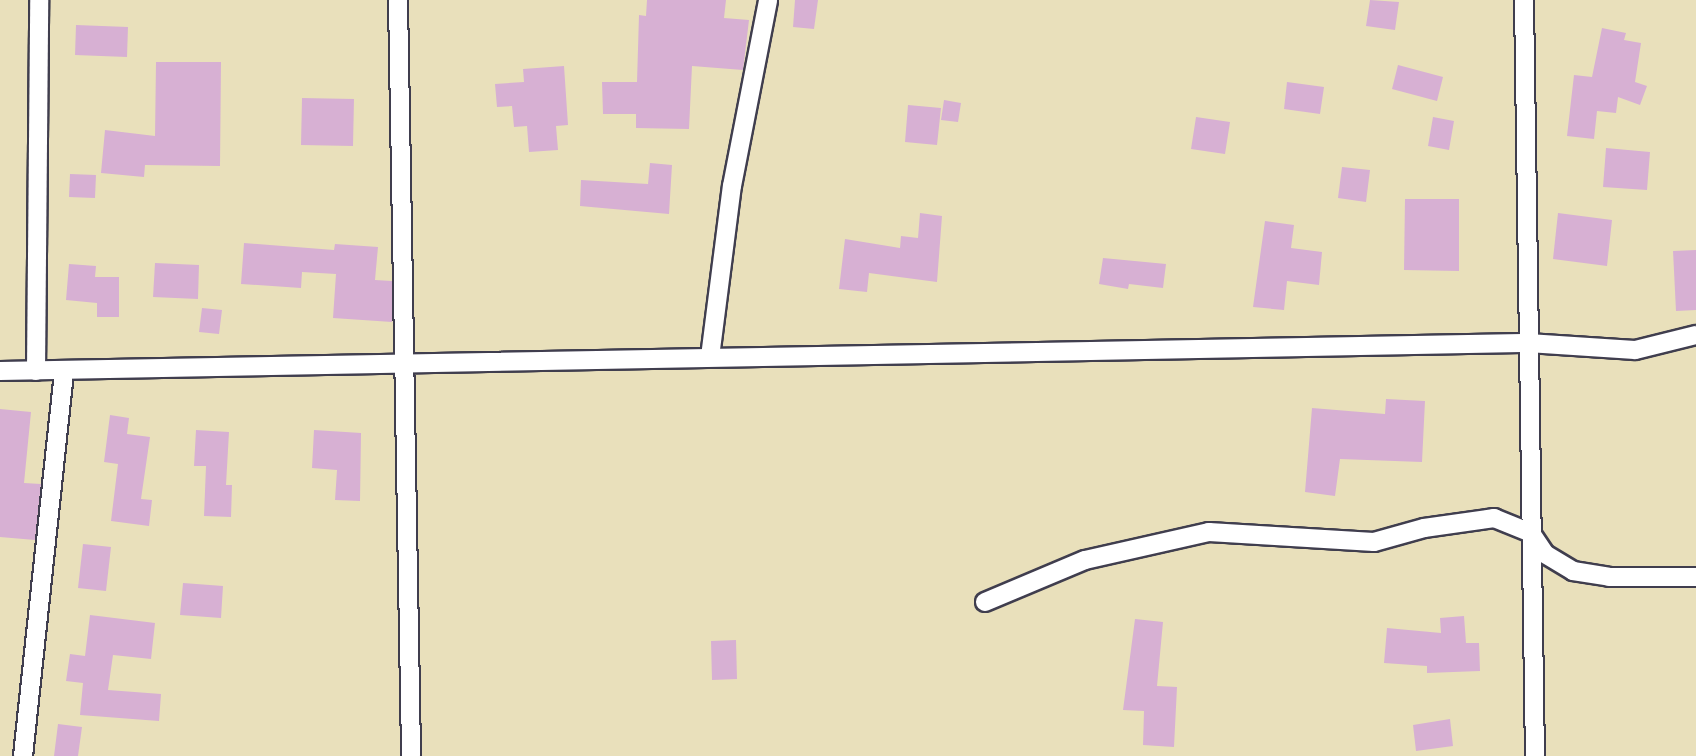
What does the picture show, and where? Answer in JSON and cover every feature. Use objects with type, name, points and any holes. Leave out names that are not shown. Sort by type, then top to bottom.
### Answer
[{"type":"street","points":[[36,371],[39,0]]},
{"type":"street","points":[[398,0],[402,362],[411,756]]},
{"type":"street","points":[[710,357],[732,186],[768,0]]},
{"type":"street","points":[[1524,0],[1535,756]]},
{"type":"street","points":[[0,371],[1528,343],[1635,350],[1696,335]]},
{"type":"street","points":[[23,756],[64,370]]},
{"type":"street","points":[[985,602],[1085,560],[1209,532],[1374,542],[1424,528],[1494,518],[1531,533],[1545,554],[1573,571],[1609,577],[1696,577]]},
{"type":"building","points":[[647,0],[726,0],[724,18],[749,20],[743,70],[692,66],[689,129],[636,128],[636,114],[603,114],[602,82],[637,82],[639,15],[646,16]]},
{"type":"building","points":[[795,0],[818,0],[814,29],[793,27]]},
{"type":"building","points":[[1370,0],[1399,2],[1395,30],[1366,26]]},
{"type":"building","points":[[76,25],[128,27],[127,57],[75,55]]},
{"type":"building","points":[[1602,28],[1626,33],[1624,40],[1641,43],[1635,82],[1647,86],[1640,105],[1618,97],[1616,113],[1597,111],[1594,139],[1567,136],[1574,75],[1592,77]]},
{"type":"building","points":[[156,62],[221,62],[220,166],[145,165],[144,177],[101,173],[105,130],[155,136]]},
{"type":"building","points":[[1398,65],[1443,77],[1437,101],[1392,89]]},
{"type":"building","points":[[564,66],[568,125],[556,126],[558,150],[529,152],[527,126],[514,127],[512,106],[497,107],[495,84],[524,82],[523,69]]},
{"type":"building","points":[[1287,82],[1324,87],[1320,114],[1284,109]]},
{"type":"building","points":[[302,98],[354,99],[353,146],[301,145]]},
{"type":"building","points":[[944,100],[961,103],[958,122],[941,120]]},
{"type":"building","points":[[908,105],[941,108],[937,145],[905,142]]},
{"type":"building","points":[[1196,117],[1230,122],[1225,154],[1191,149]]},
{"type":"building","points":[[1433,117],[1454,121],[1449,150],[1428,146]]},
{"type":"building","points":[[1606,148],[1650,152],[1647,190],[1603,187]]},
{"type":"building","points":[[650,163],[672,165],[669,214],[580,206],[581,180],[648,184]]},
{"type":"building","points":[[1342,167],[1370,170],[1366,202],[1338,198]]},
{"type":"building","points":[[70,174],[96,175],[95,198],[69,197]]},
{"type":"building","points":[[1405,199],[1459,199],[1459,271],[1404,270]]},
{"type":"building","points":[[920,213],[942,216],[937,282],[869,273],[867,292],[839,289],[845,239],[900,248],[901,236],[918,238]]},
{"type":"building","points":[[1558,213],[1612,220],[1607,266],[1553,259]]},
{"type":"building","points":[[1265,221],[1294,225],[1291,248],[1322,252],[1319,285],[1287,281],[1284,310],[1253,307]]},
{"type":"building","points":[[244,243],[334,250],[335,244],[378,247],[375,280],[392,281],[392,322],[333,318],[336,274],[302,272],[301,288],[241,284]]},
{"type":"building","points":[[1696,250],[1696,310],[1676,311],[1673,251]]},
{"type":"building","points":[[1103,258],[1166,264],[1163,288],[1129,284],[1128,289],[1099,284]]},
{"type":"building","points":[[155,263],[199,265],[198,299],[153,297]]},
{"type":"building","points":[[69,264],[96,266],[95,277],[119,277],[119,317],[97,317],[97,303],[66,300]]},
{"type":"building","points":[[202,308],[222,310],[219,334],[199,332]]},
{"type":"building","points":[[1386,399],[1425,401],[1422,462],[1340,459],[1335,496],[1305,492],[1312,408],[1385,414]]},
{"type":"building","points":[[0,409],[31,412],[24,483],[41,484],[35,540],[0,537]]},
{"type":"building","points":[[110,415],[129,418],[127,434],[150,437],[141,499],[152,500],[149,526],[111,521],[118,464],[104,462]]},
{"type":"building","points":[[196,430],[229,432],[226,485],[232,485],[231,517],[204,516],[206,466],[194,466]]},
{"type":"building","points":[[314,430],[361,433],[360,501],[335,500],[337,470],[312,468]]},
{"type":"building","points":[[83,544],[111,547],[106,591],[78,588]]},
{"type":"building","points":[[183,583],[223,586],[221,618],[180,615]]},
{"type":"building","points":[[90,615],[155,623],[151,659],[113,655],[108,690],[161,694],[159,721],[80,715],[83,683],[66,681],[70,654],[85,656]]},
{"type":"building","points":[[1464,616],[1466,643],[1479,643],[1480,671],[1427,673],[1427,666],[1384,663],[1387,628],[1441,633],[1440,618]]},
{"type":"building","points":[[1135,619],[1163,622],[1157,686],[1177,687],[1174,747],[1143,745],[1144,711],[1123,710]]},
{"type":"building","points":[[736,640],[737,679],[712,680],[711,641]]},
{"type":"building","points":[[1450,719],[1453,746],[1416,751],[1413,725]]},
{"type":"building","points":[[58,724],[82,727],[78,756],[54,756]]}]
